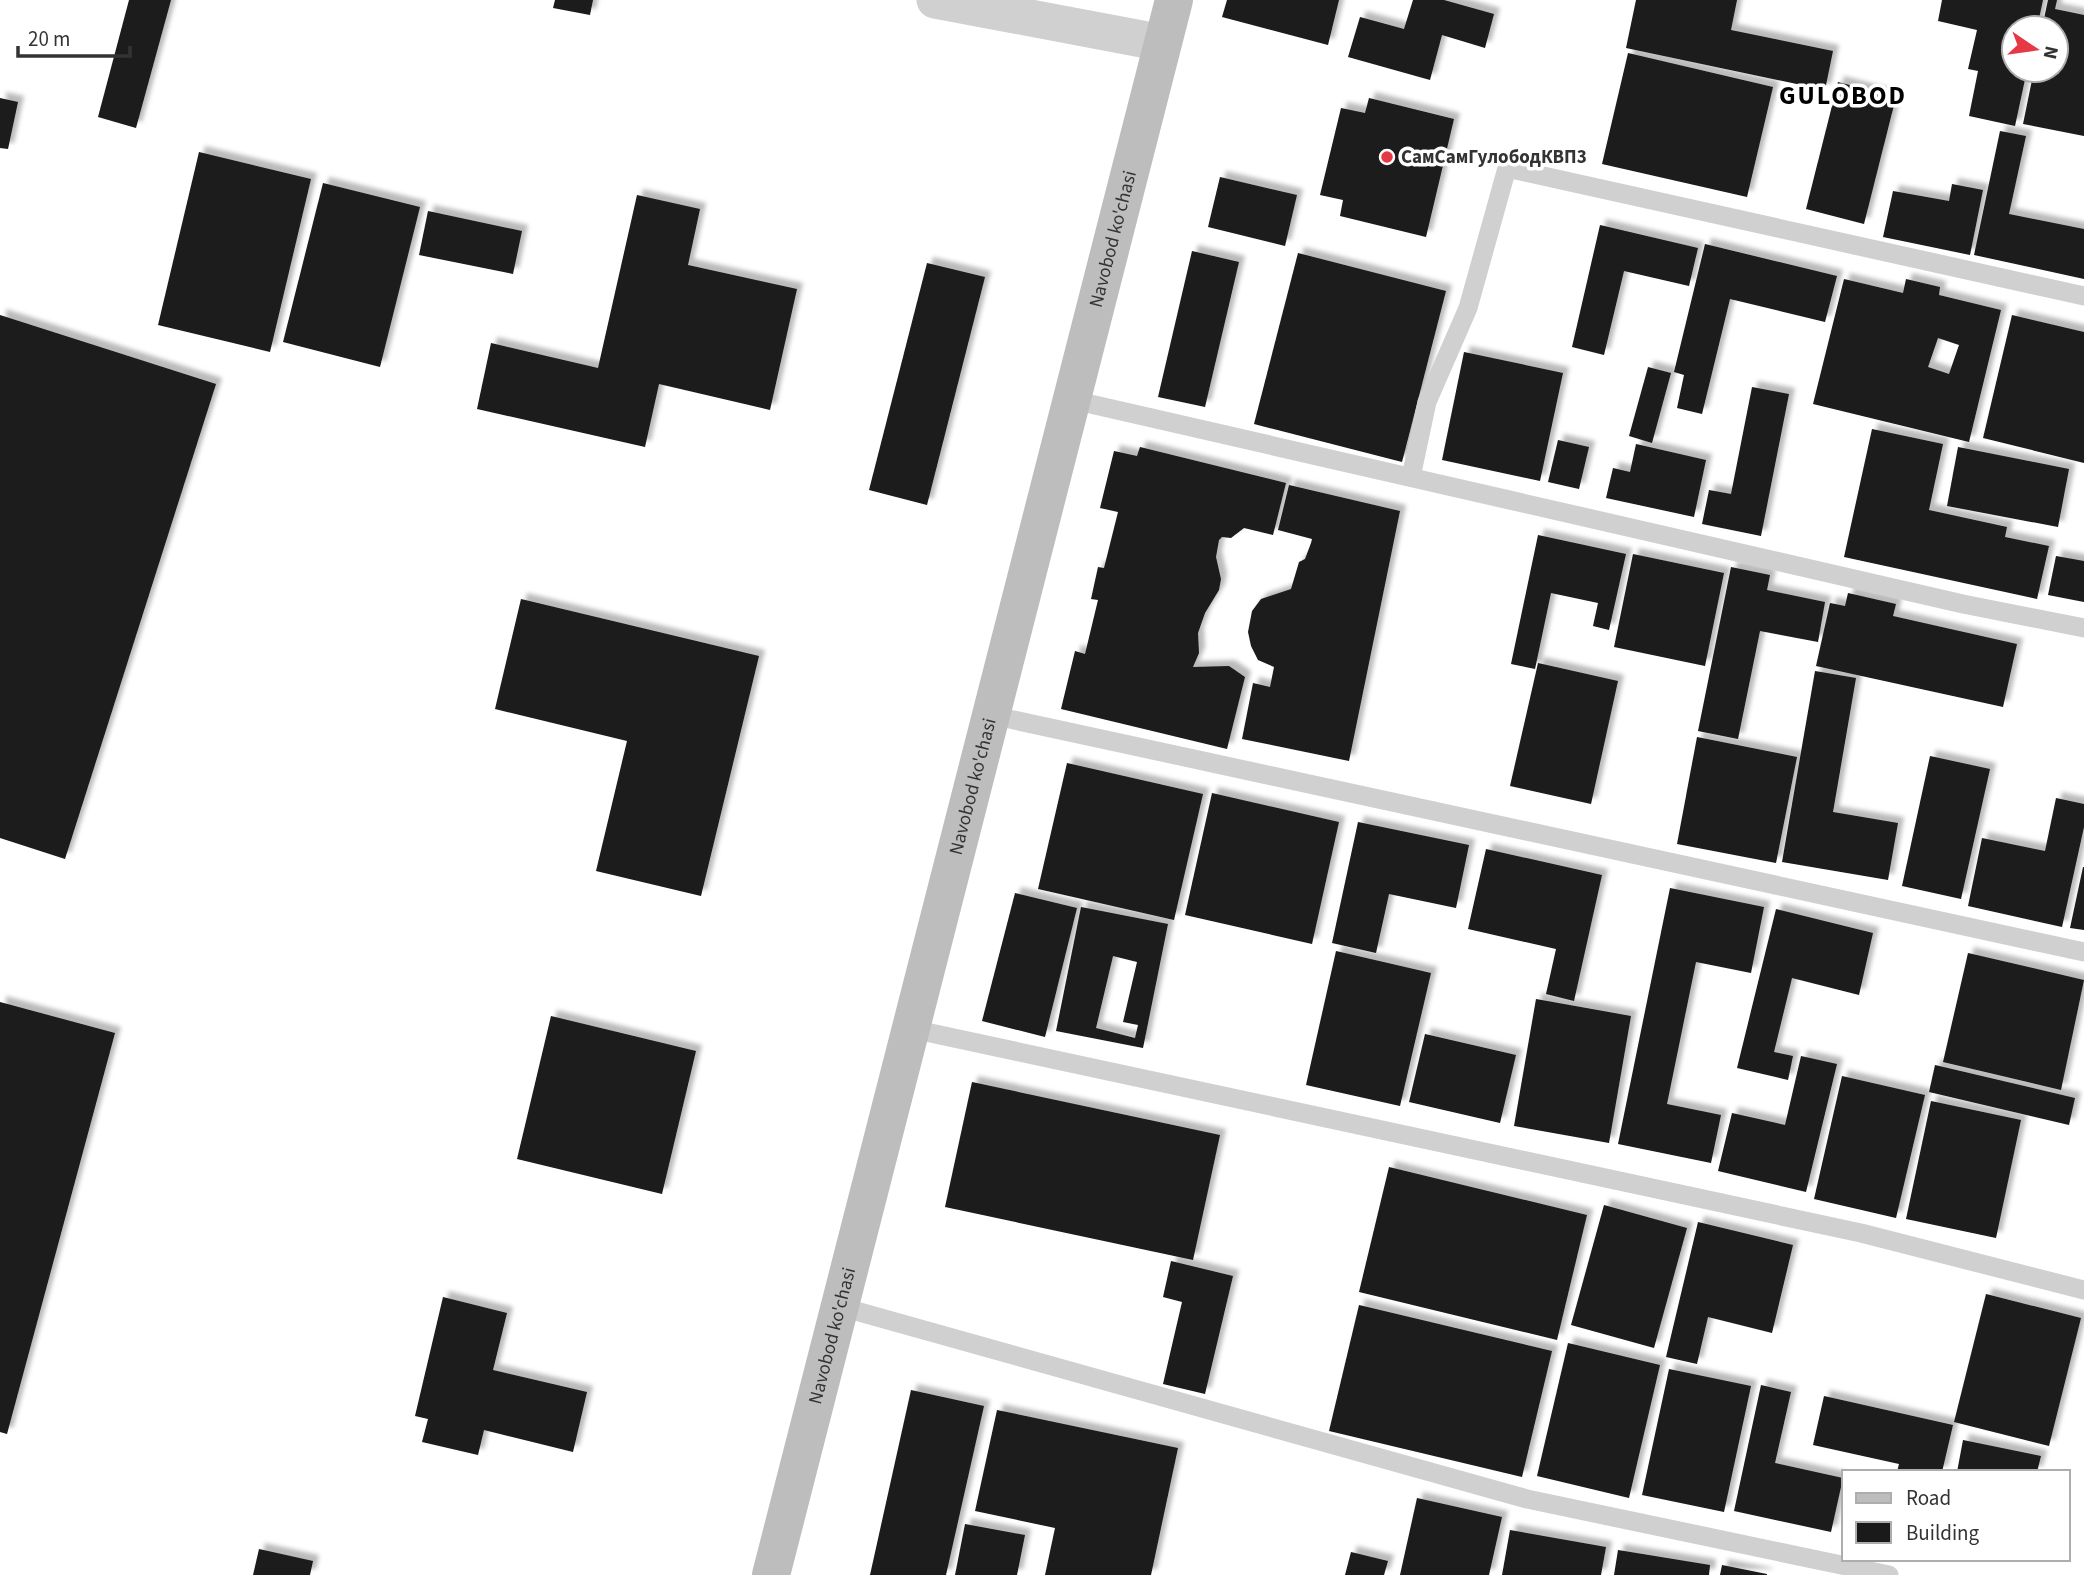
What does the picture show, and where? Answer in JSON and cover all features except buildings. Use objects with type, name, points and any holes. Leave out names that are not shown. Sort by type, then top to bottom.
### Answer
[{"type":"street","points":[[935,0],[1163,43]]},
{"type":"street","name":"Navobod ko'chasi","points":[[771,1575],[1174,0]]},
{"type":"lane","points":[[1411,477],[1427,402],[1468,308],[1507,167],[2084,296]]},
{"type":"lane","points":[[1073,400],[1950,601],[2084,628]]},
{"type":"lane","points":[[991,715],[2084,952]]},
{"type":"lane","points":[[912,1029],[1861,1233],[2084,1290]]},
{"type":"lane","points":[[838,1306],[1527,1499],[1889,1575]]},
{"type":"place","name":"СамСамГулободКВП3","points":[[1387,157]]},
{"type":"district","name":"GULOBOD","points":[[1843,95]]}]
